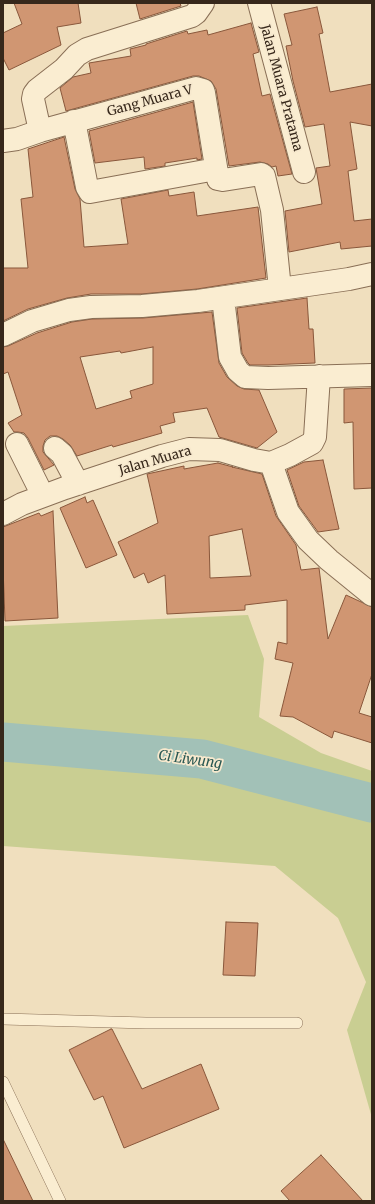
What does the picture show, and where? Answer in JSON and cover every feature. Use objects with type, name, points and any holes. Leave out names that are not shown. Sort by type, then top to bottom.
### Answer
[{"type":"street","points":[[40,131],[33,99],[34,94],[64,69],[77,55],[87,50],[192,16],[203,3]]},
{"type":"street","name":"Jalan Muara Pratama","points":[[259,3],[304,172]]},
{"type":"street","name":"Gang Muara V","points":[[3,141],[17,139],[74,121],[196,88],[200,89],[204,93],[216,169]]},
{"type":"street","points":[[74,121],[86,187],[90,192],[216,169],[217,178],[220,180],[261,174],[264,176],[272,210],[280,289]]},
{"type":"street","points":[[3,335],[32,321],[69,310],[91,307],[166,304],[223,298],[349,279],[372,274]]},
{"type":"street","points":[[223,298],[230,357],[233,365],[241,374],[246,376],[268,378],[372,375]]},
{"type":"street","points":[[318,376],[315,437],[312,443],[271,463],[288,512],[308,540],[329,560],[372,594]]},
{"type":"street","points":[[17,444],[43,496]]},
{"type":"street","points":[[55,448],[62,454],[78,484]]},
{"type":"street","name":"Jalan Muara","points":[[3,514],[43,496],[162,456],[189,449],[220,450],[254,460],[271,463]]},
{"type":"lane","points":[[3,1019],[146,1023],[297,1023]]},
{"type":"lane","points":[[3,1082],[60,1201]]},
{"type":"green space","points":[[248,615],[264,659],[259,717],[321,753],[372,771],[372,1118],[347,1030],[366,982],[338,918],[275,866],[3,846],[3,626]]},
{"type":"building","points":[[14,3],[78,3],[81,23],[57,27],[61,45],[9,70],[3,58],[3,33],[22,24]]},
{"type":"building","points":[[136,3],[180,3],[181,6],[140,19]]},
{"type":"building","points":[[317,7],[323,33],[319,34],[330,92],[372,84],[372,126],[350,122],[357,169],[348,171],[354,221],[372,219],[372,246],[341,249],[340,242],[289,252],[285,211],[322,204],[316,168],[330,166],[324,124],[305,127],[286,46],[292,45],[284,14]]},
{"type":"building","points":[[251,23],[259,52],[253,54],[262,96],[270,94],[292,174],[278,176],[276,166],[272,167],[268,164],[260,162],[229,166],[216,89],[211,81],[199,76],[193,76],[66,111],[60,88],[73,77],[91,73],[89,63],[131,56],[130,49],[187,31],[188,34],[207,30],[208,35]]},
{"type":"building","points":[[193,102],[202,159],[197,160],[197,158],[165,163],[165,166],[145,169],[144,157],[95,163],[89,131]]},
{"type":"building","points":[[64,137],[75,189],[80,199],[84,247],[128,244],[121,199],[168,190],[169,196],[194,192],[197,216],[258,207],[266,278],[197,289],[141,294],[91,294],[67,298],[28,309],[3,321],[3,268],[28,268],[21,199],[33,197],[28,149]]},
{"type":"building","points":[[307,298],[309,329],[313,329],[315,363],[250,365],[242,353],[237,308]]},
{"type":"building","points":[[212,312],[219,363],[227,377],[237,386],[244,389],[259,390],[277,432],[257,448],[219,437],[207,408],[173,413],[175,422],[160,426],[162,433],[113,447],[112,445],[77,456],[70,445],[63,439],[57,436],[50,436],[45,440],[43,452],[54,465],[44,470],[28,438],[24,433],[14,432],[8,423],[22,415],[8,372],[3,374],[3,347],[37,333],[72,322],[92,319],[143,318]],"holes":[[[153,347],[153,384],[130,391],[132,398],[96,409],[80,357],[120,351],[121,353]]]},
{"type":"building","points":[[372,388],[372,488],[354,489],[353,422],[344,423],[344,389]]},
{"type":"building","points":[[323,460],[339,529],[318,532],[299,506],[287,470],[304,462]]},
{"type":"building","points":[[218,463],[262,474],[276,516],[296,545],[301,570],[319,568],[328,639],[346,595],[372,607],[372,674],[359,713],[372,717],[372,743],[334,731],[332,738],[293,717],[280,716],[293,663],[275,659],[278,642],[287,644],[287,600],[245,605],[245,610],[167,614],[165,575],[148,583],[144,573],[134,578],[118,542],[158,523],[147,474],[184,466],[184,469]],"holes":[[[242,529],[251,576],[210,578],[209,536]]]},
{"type":"building","points":[[85,497],[87,503],[93,500],[117,555],[86,568],[60,508]]},
{"type":"building","points":[[53,511],[58,618],[5,621],[3,527],[39,513],[41,516]]},
{"type":"building","points":[[226,922],[258,923],[255,976],[223,975]]},
{"type":"building","points":[[111,1029],[142,1089],[201,1064],[219,1109],[124,1148],[103,1096],[94,1100],[69,1050]]},
{"type":"building","points":[[3,1139],[33,1201],[3,1201]]},
{"type":"building","points":[[321,1155],[363,1201],[290,1201],[281,1191]]},
{"type":"waterway","name":"Ci Liwung","points":[[3,742],[202,759],[372,803]]}]
